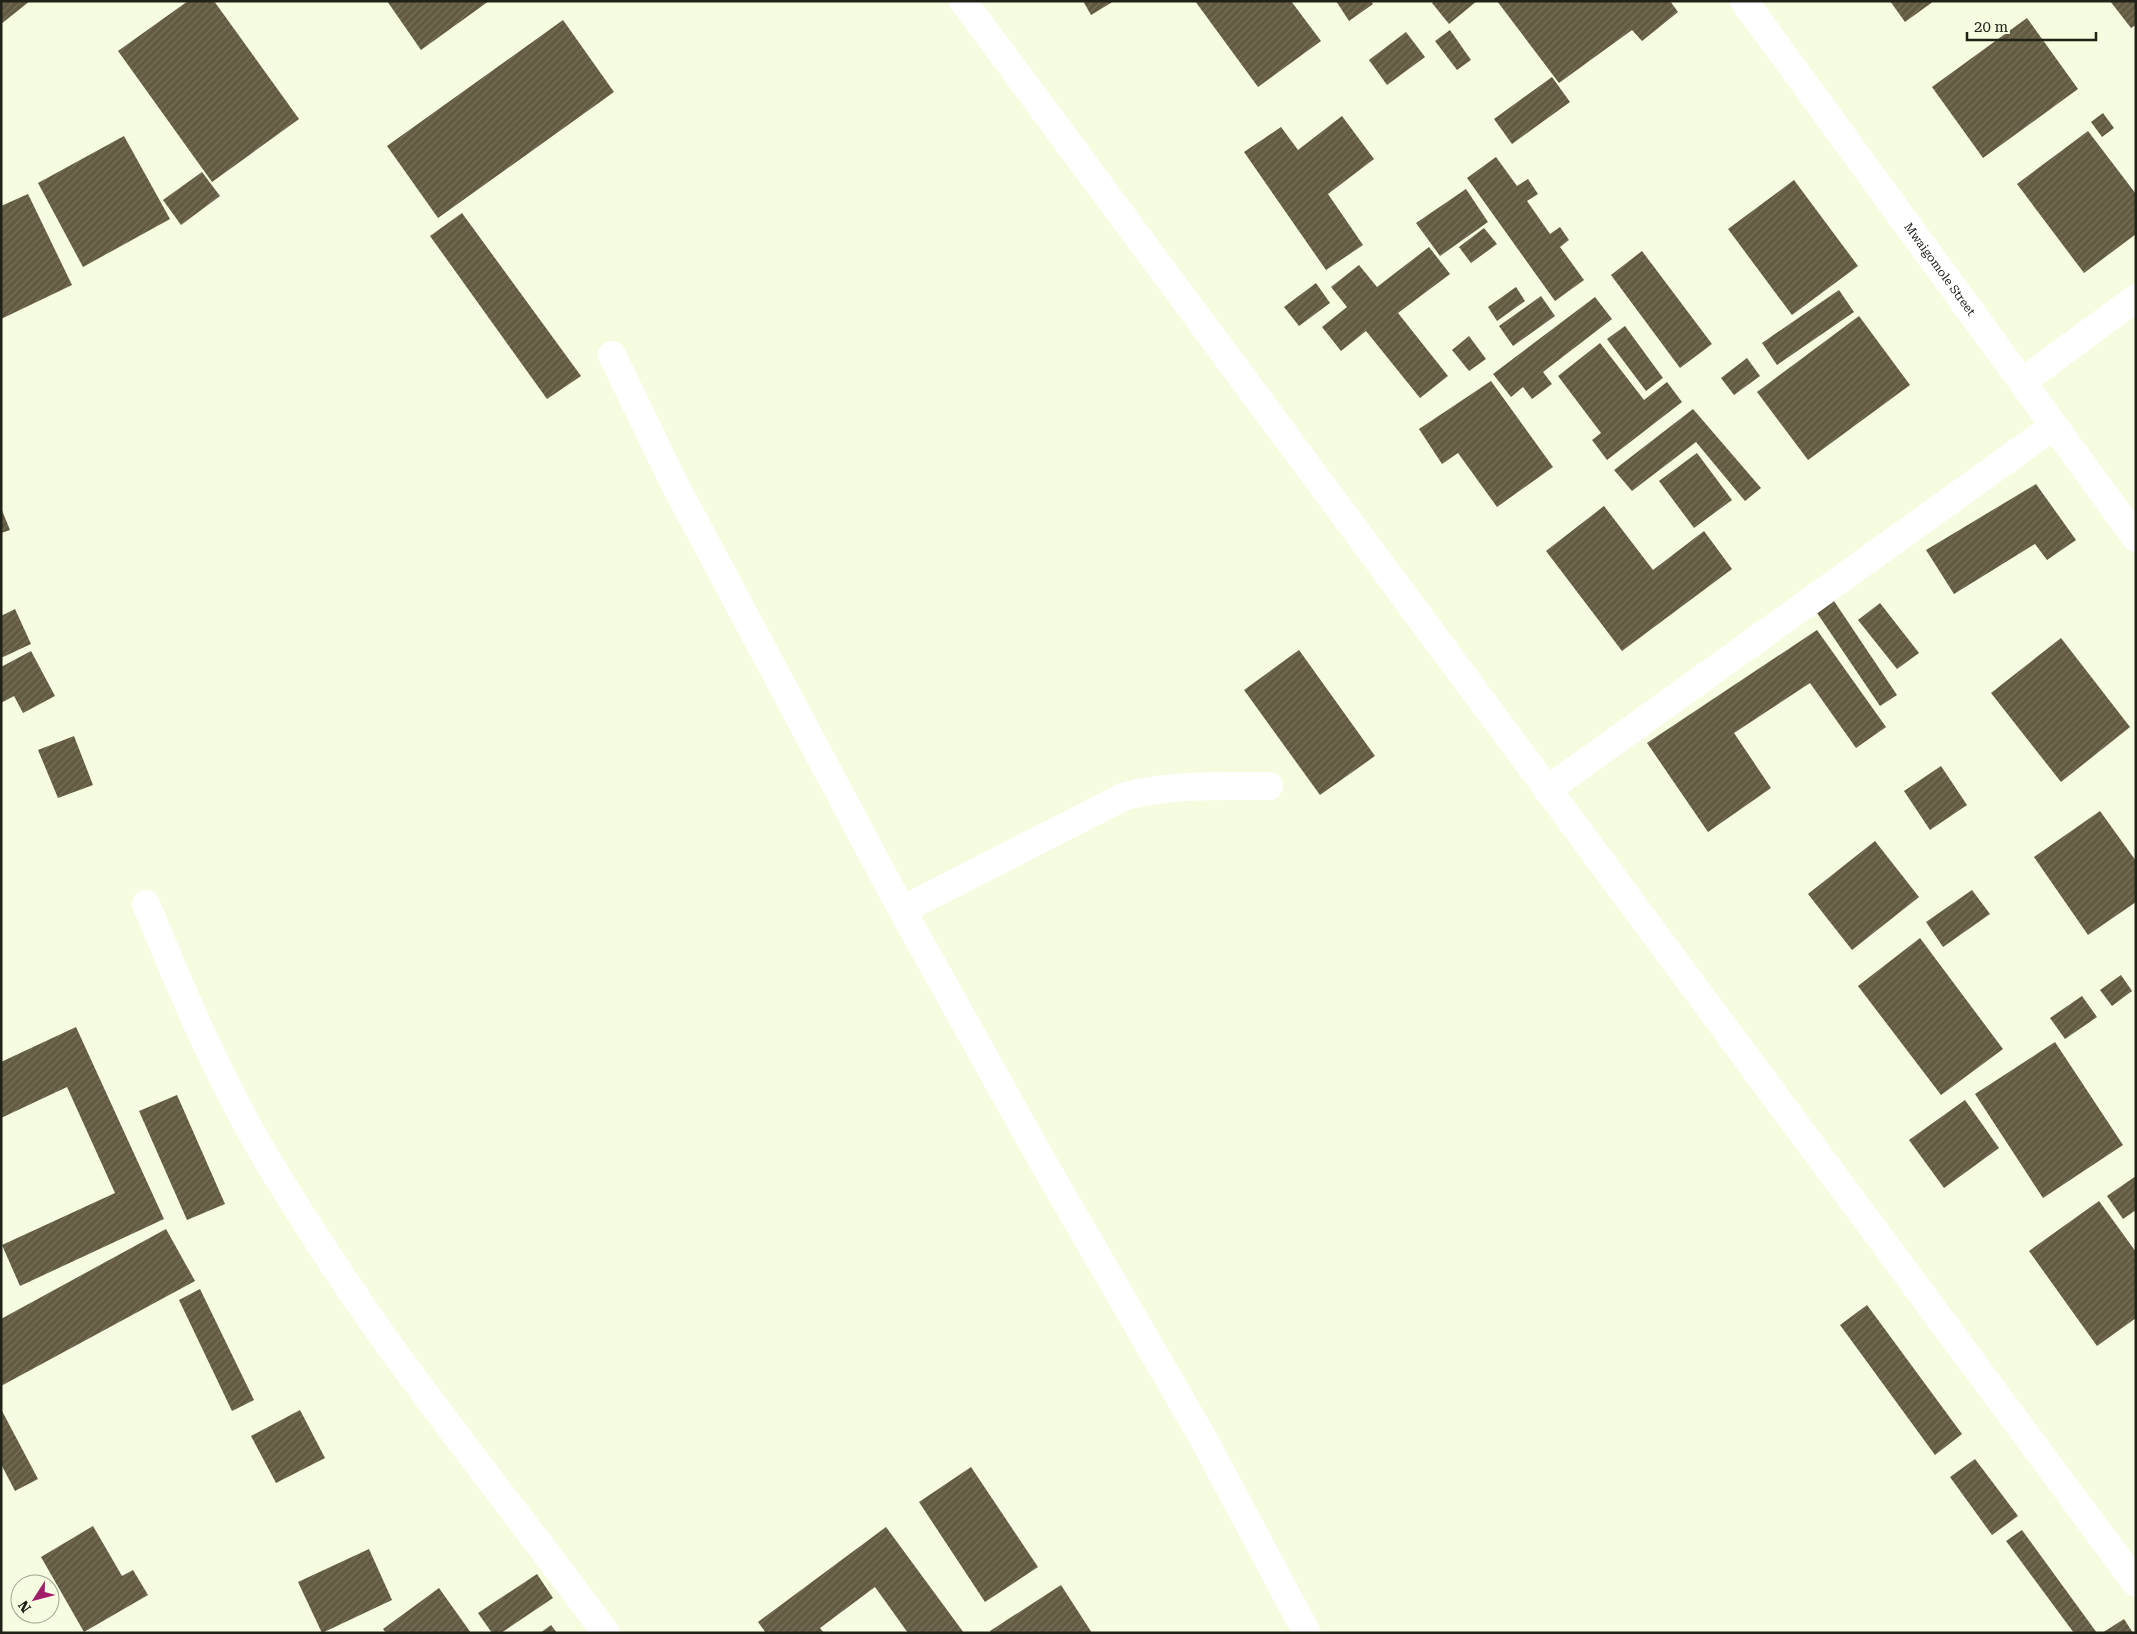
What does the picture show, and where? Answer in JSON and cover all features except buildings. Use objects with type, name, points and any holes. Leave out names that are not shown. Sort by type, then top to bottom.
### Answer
[{"type":"street","points":[[963,1],[2136,1583]]},
{"type":"street","name":"Mwaigomole Street","points":[[1744,1],[2136,538]]},
{"type":"street","points":[[2022,382],[2136,298]]},
{"type":"street","points":[[612,355],[688,508],[902,910],[1044,1164],[1203,1438],[1307,1633]]},
{"type":"street","points":[[1547,790],[2054,426]]},
{"type":"street","points":[[902,910],[1125,796],[1151,789],[1183,786],[1269,786]]},
{"type":"street","points":[[146,904],[184,998],[240,1110],[274,1170],[367,1312],[416,1382],[606,1633]]}]
